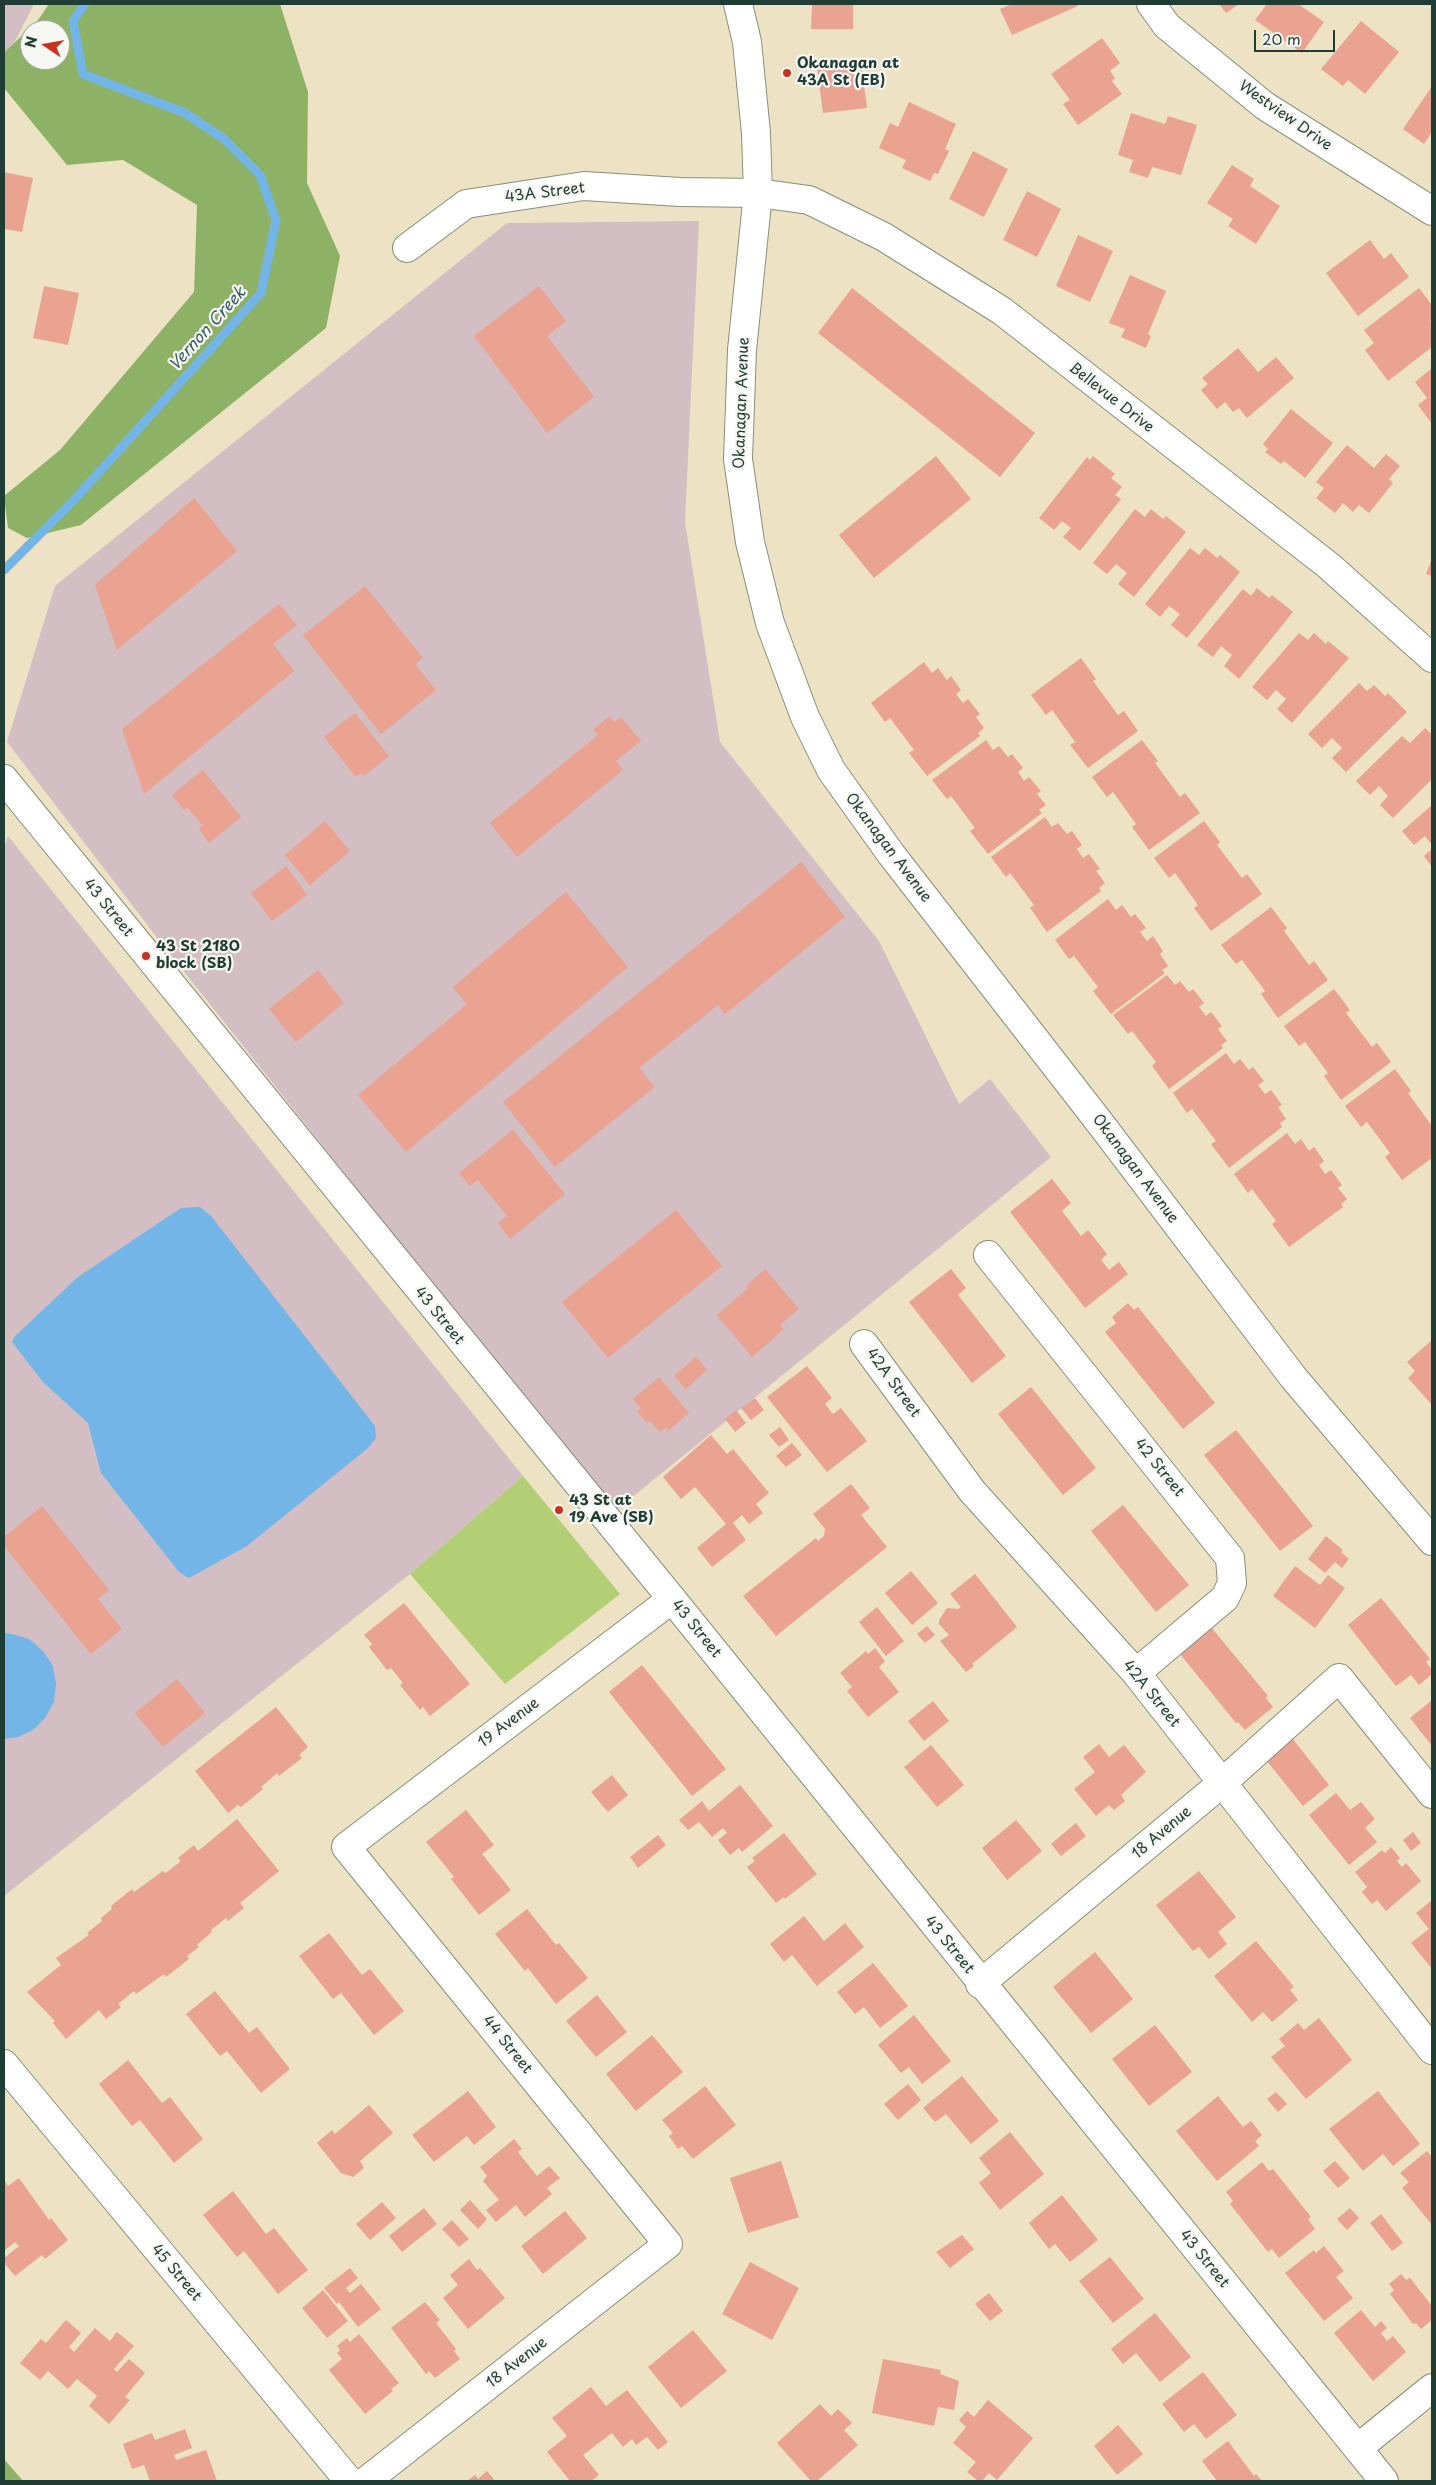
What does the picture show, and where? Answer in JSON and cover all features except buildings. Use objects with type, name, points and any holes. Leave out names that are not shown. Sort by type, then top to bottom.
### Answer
[{"type":"street","name":"Okanagan Avenue","points":[[738,4],[747,42],[756,133],[758,193],[742,350],[738,459],[750,542],[770,623],[805,717],[831,770],[890,854],[1100,1123],[1293,1377],[1432,1541]]},
{"type":"street","name":"Westview Drive","points":[[1151,4],[1167,26],[1265,106],[1432,211]]},
{"type":"street","name":"43A Street","points":[[407,248],[466,204],[584,186],[680,192],[758,193]]},
{"type":"street","name":"Bellevue Drive","points":[[758,193],[809,200],[884,237],[1002,311],[1329,566],[1432,658]]},
{"type":"street","name":"43 Street","points":[[4,779],[672,1599],[980,1984],[1384,2481]]},
{"type":"street","name":"42 Street","points":[[988,1255],[1230,1558],[1232,1583],[1225,1598],[1136,1674]]},
{"type":"street","name":"42A Street","points":[[864,1344],[972,1491],[1136,1674],[1432,2050]]},
{"type":"street","name":"19 Avenue","points":[[346,1847],[672,1599]]},
{"type":"street","name":"18 Avenue","points":[[980,1984],[1222,1783],[1339,1678],[1432,1794]]},
{"type":"street","name":"44 Street","points":[[346,1847],[668,2244]]},
{"type":"street","name":"45 Street","points":[[4,2064],[349,2481]]},
{"type":"street","name":"18 Avenue","points":[[366,2481],[668,2244]]},
{"type":"street","points":[[1358,2448],[1432,2388]]},
{"type":"shaded area","points":[[4,4],[34,4],[26,20],[20,20],[20,32],[4,61]]},
{"type":"shaded area","points":[[699,221],[685,522],[720,742],[879,941],[959,1104],[990,1079],[1051,1157],[614,1512],[162,944],[7,742],[55,586],[507,223]]},
{"type":"shaded area","points":[[8,836],[523,1476],[410,1574],[4,1896],[4,848]]},
{"type":"green space","points":[[49,4],[280,4],[308,92],[307,183],[340,256],[326,328],[81,525],[27,538],[8,528],[4,496],[60,450],[194,292],[197,205],[123,160],[67,165],[4,88],[4,53],[20,37],[20,70],[70,70],[70,20],[38,20]]},
{"type":"green space","points":[[523,1476],[620,1594],[505,1684],[410,1574]]},
{"type":"green space","points":[[4,2459],[23,2481],[4,2481]]},
{"type":"water","points":[[200,1207],[211,1216],[375,1426],[376,1438],[368,1448],[247,1546],[189,1578],[179,1572],[101,1473],[88,1423],[43,1382],[12,1342],[15,1336],[78,1277],[181,1208]]},
{"type":"water","points":[[4,1633],[29,1639],[43,1651],[53,1666],[56,1684],[54,1702],[45,1718],[33,1730],[18,1737],[4,1739]]},
{"type":"waterway","name":"Vernon Creek","points":[[4,570],[73,501],[261,293],[276,220],[260,175],[224,139],[185,113],[83,74],[73,21],[85,4]]},
{"type":"place","name":"Okanagan at 43A St (EB)","points":[[787,73]]},
{"type":"place","name":"43 St 2180 block (SB)","points":[[146,956]]},
{"type":"place","name":"43 St at 19 Ave (SB)","points":[[559,1510]]}]
